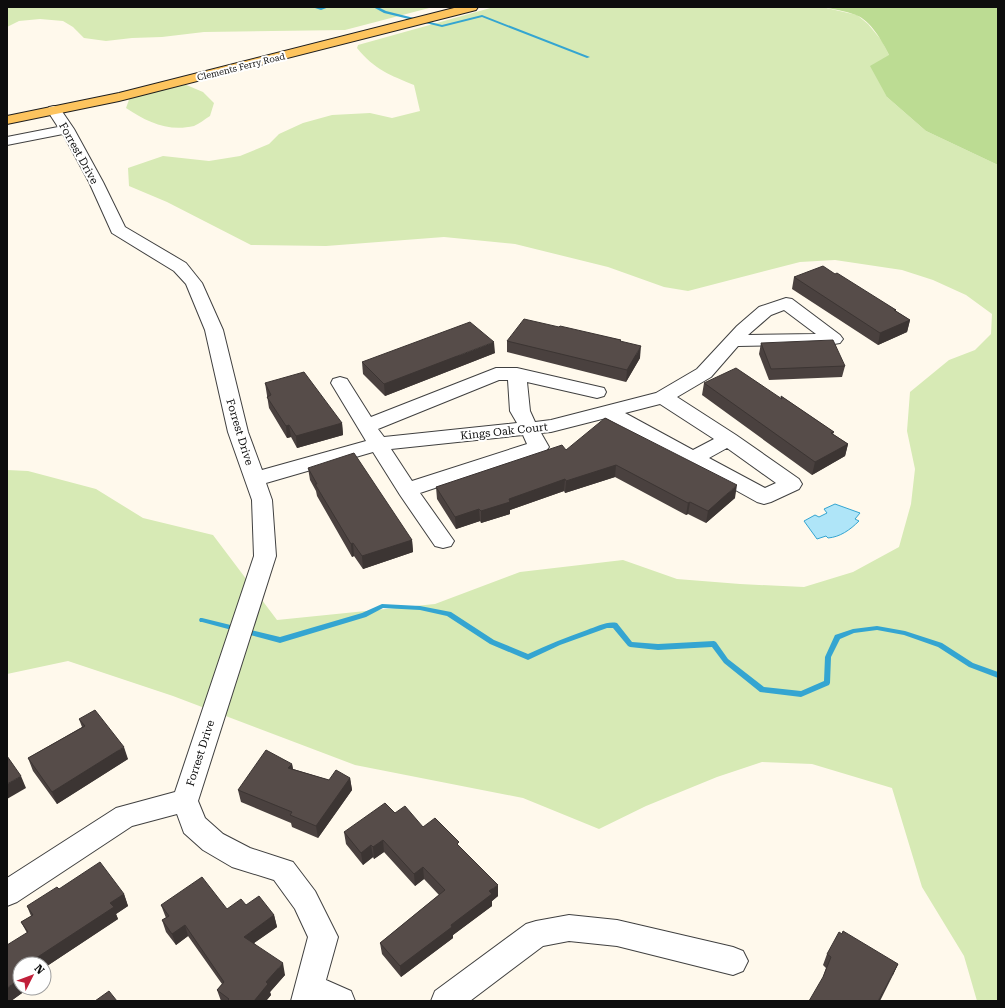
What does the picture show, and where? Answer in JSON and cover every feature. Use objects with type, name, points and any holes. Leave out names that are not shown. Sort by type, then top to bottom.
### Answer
[{"type":"main road","name":"Clements Ferry Road","points":[[431,14],[446,7]]},
{"type":"main road","name":"Clements Ferry Road","points":[[7,120],[188,80],[431,14],[472,7]]},
{"type":"main road","name":"Clements Ferry Road","points":[[7,111],[115,90],[390,25]]},
{"type":"street","name":"Forrest Drive","points":[[54,110],[67,129],[96,182],[118,230],[180,267],[194,283],[214,330],[238,432],[262,500],[265,556],[185,801],[194,826],[213,842],[242,858],[283,871],[305,900],[323,937],[308,995]]},
{"type":"street","points":[[7,141],[67,129]]},
{"type":"street","name":"Kings Oak Court","points":[[255,479],[378,444],[551,426],[663,397],[704,373],[733,341]]},
{"type":"street","points":[[367,426],[496,374],[516,374],[597,392]]},
{"type":"street","points":[[407,490],[539,447],[520,410],[516,374]]},
{"type":"street","points":[[340,383],[407,490],[443,541]]},
{"type":"street","points":[[608,411],[764,497],[792,484],[693,415],[663,397]]},
{"type":"street","points":[[693,458],[728,440]]},
{"type":"street","name":"Forrest Drive","points":[[7,893],[125,816],[185,801]]},
{"type":"street","points":[[446,1001],[536,934],[569,928],[617,933],[733,962]]},
{"type":"street","points":[[308,995],[340,1001]]},
{"type":"green space","points":[[7,7],[433,7],[345,30],[204,32],[106,41],[84,38],[73,27],[63,21],[40,19],[19,21],[7,27]]},
{"type":"green space","points":[[494,7],[822,7],[857,15],[868,24],[882,41],[889,55],[887,97],[926,131],[998,165],[998,1001],[977,1001],[964,956],[922,887],[892,788],[812,764],[762,762],[717,777],[646,806],[599,829],[523,798],[355,765],[173,696],[68,661],[7,674],[7,470],[28,471],[96,489],[143,518],[213,535],[277,620],[435,604],[520,572],[623,560],[677,579],[804,587],[853,572],[899,547],[911,504],[915,469],[907,431],[910,392],[949,360],[975,350],[991,334],[992,314],[966,295],[933,280],[902,270],[835,260],[800,262],[688,291],[664,287],[608,267],[515,244],[444,237],[326,246],[251,245],[167,202],[129,186],[128,168],[163,156],[209,161],[240,156],[269,144],[279,134],[303,123],[332,115],[370,113],[392,118],[420,111],[414,85],[390,75],[370,62],[357,48],[358,45]]},
{"type":"green space","points":[[822,7],[998,7],[998,165],[926,131],[887,97],[870,66],[889,55],[876,32],[856,15]]},
{"type":"green space","points":[[184,84],[203,92],[214,103],[210,116],[194,126],[184,128],[167,127],[142,118],[126,108],[130,97]]},
{"type":"water","points":[[835,504],[860,513],[855,519],[859,521],[841,535],[828,538],[826,536],[817,539],[804,521],[815,515],[819,517],[827,513],[824,509]]},
{"type":"building","points":[[823,266],[835,274],[837,273],[910,320],[880,333],[794,277]]},
{"type":"building","points":[[524,319],[621,340],[620,341],[641,346],[627,370],[507,341]]},
{"type":"building","points":[[470,322],[494,342],[384,384],[362,362]]},
{"type":"building","points":[[833,340],[845,366],[771,369],[761,343]]},
{"type":"building","points":[[736,368],[782,399],[781,396],[834,432],[831,433],[848,444],[815,462],[704,383]]},
{"type":"building","points":[[304,372],[342,423],[296,436],[289,425],[286,426],[267,397],[271,395],[265,383]]},
{"type":"building","points":[[605,418],[737,485],[708,511],[690,502],[688,503],[616,465],[566,481],[565,479],[509,499],[510,502],[481,511],[479,509],[455,517],[436,487],[562,445],[566,450]]},
{"type":"building","points":[[354,453],[412,540],[362,556],[353,543],[351,544],[315,484],[317,484],[308,468]]},
{"type":"building","points":[[95,710],[124,747],[52,792],[28,758],[85,726],[79,719]]},
{"type":"building","points":[[266,750],[292,764],[288,768],[329,780],[336,770],[350,778],[316,826],[290,815],[292,812],[238,790]]},
{"type":"building","points":[[7,756],[21,776],[7,784]]},
{"type":"building","points":[[385,803],[395,813],[405,806],[423,827],[435,818],[459,842],[457,844],[498,885],[489,891],[492,894],[451,925],[452,927],[400,966],[380,943],[445,890],[423,867],[414,874],[383,840],[373,847],[371,845],[361,853],[344,832]]},
{"type":"building","points":[[100,862],[124,894],[110,903],[114,907],[39,956],[12,956],[12,985],[7,988],[7,945],[28,932],[21,922],[33,915],[27,906],[57,887],[59,889]]},
{"type":"building","points":[[202,877],[227,909],[241,899],[246,905],[259,896],[274,915],[244,937],[283,963],[266,982],[268,984],[254,1001],[227,1001],[229,999],[217,990],[224,982],[185,925],[172,934],[162,920],[169,916],[161,905]]},
{"type":"building","points":[[843,931],[898,964],[878,1001],[809,1001],[823,977],[831,957],[827,954],[839,932],[842,934]]},
{"type":"building","points":[[109,991],[117,1001],[95,1001]]},
{"type":"waterway","points":[[314,7],[321,9],[327,7]]},
{"type":"waterway","points":[[375,7],[385,12],[442,26],[482,16],[588,57]]},
{"type":"waterway","points":[[202,620],[280,640],[364,615],[382,606],[420,608],[449,614],[492,642],[528,657],[558,643],[607,626],[615,625],[630,644],[658,647],[714,644],[726,661],[762,690],[801,694],[827,683],[828,657],[837,637],[853,631],[877,628],[905,633],[940,645],[971,665],[998,675]]}]
